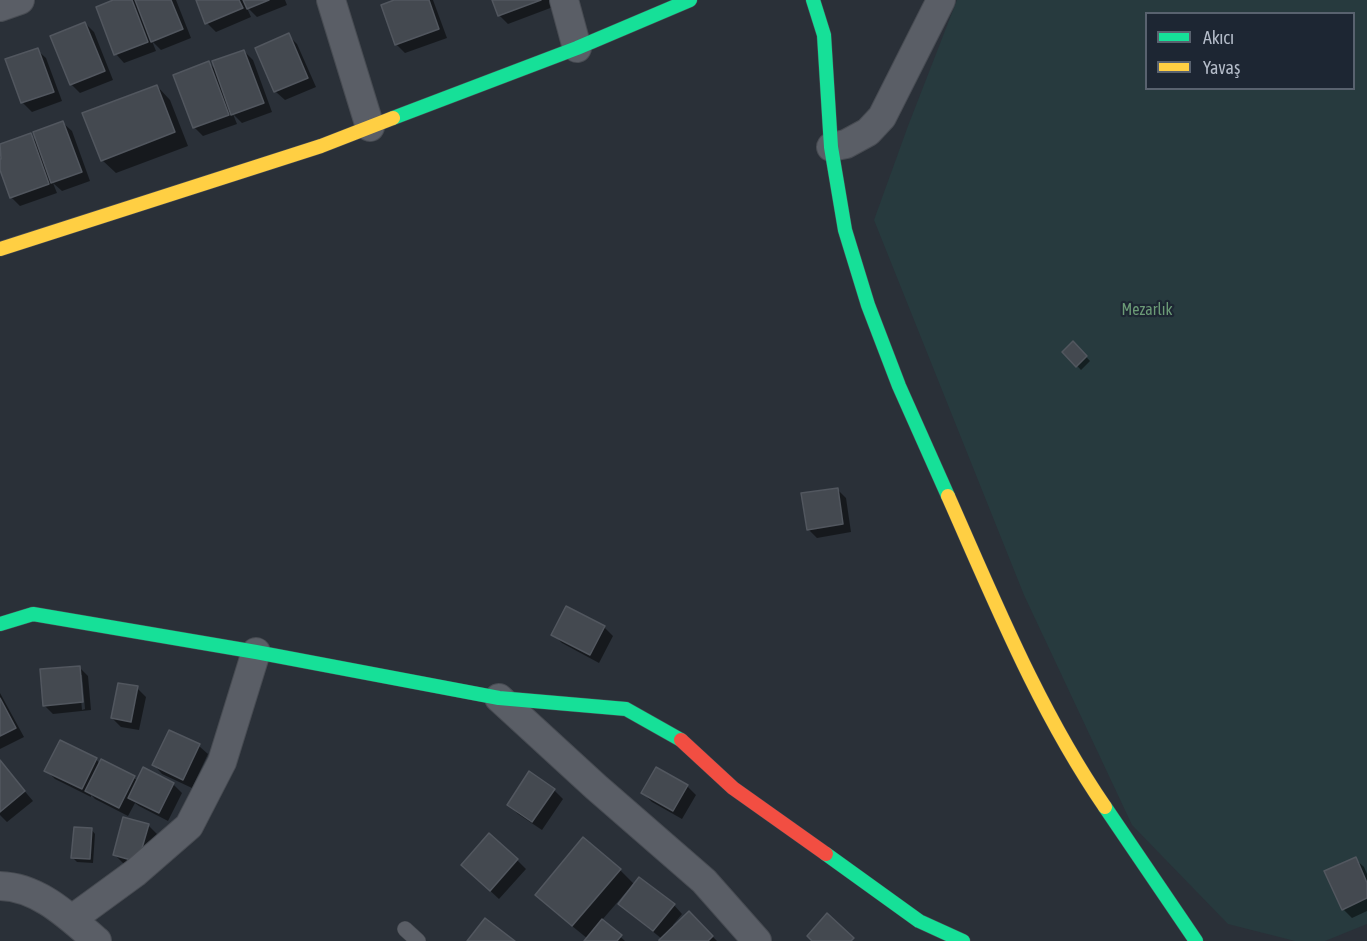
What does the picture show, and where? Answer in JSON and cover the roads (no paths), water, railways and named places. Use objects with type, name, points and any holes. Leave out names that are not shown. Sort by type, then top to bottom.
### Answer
[{"type":"street","points":[[331,0],[370,128]]},
{"type":"street","points":[[564,0],[577,48]]},
{"type":"street","points":[[0,249],[321,146],[577,48],[690,0]]},
{"type":"street","points":[[813,0],[824,35],[831,147],[845,230],[868,305],[899,386],[1015,647],[1048,715],[1085,778],[1196,941]]},
{"type":"street","points":[[831,147],[846,144],[868,132],[882,117],[941,0]]},
{"type":"street","points":[[0,624],[33,614],[256,652],[499,698],[626,709],[680,739],[733,788],[919,921],[963,941]]},
{"type":"street","points":[[72,919],[135,873],[189,826],[222,762],[256,652]]},
{"type":"street","points":[[499,698],[704,881],[757,941]]},
{"type":"street","points":[[0,886],[9,886],[29,892],[49,902],[97,941]]},
{"type":"lane","points":[[405,929],[418,941]]},
{"type":"park label","name":"Mezarlık","points":[[1147,310]]}]
